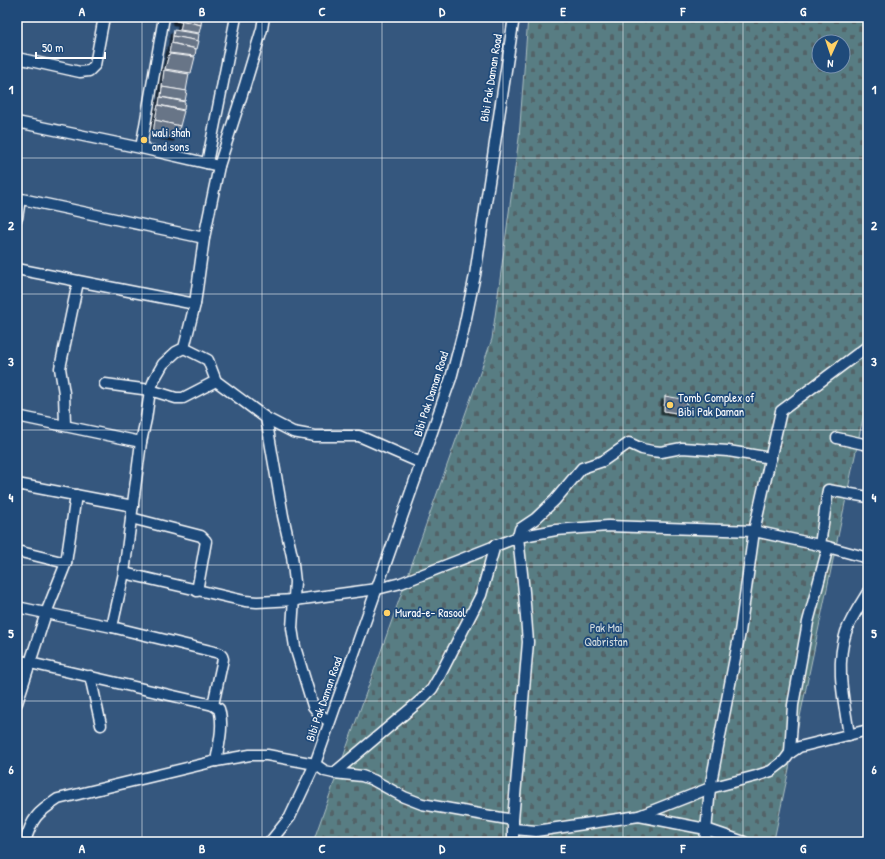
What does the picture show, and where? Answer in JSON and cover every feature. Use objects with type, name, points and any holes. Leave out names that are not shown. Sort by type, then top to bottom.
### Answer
[{"type":"street","points":[[17,58],[80,72],[89,71],[95,65],[104,17]]},
{"type":"street","points":[[141,148],[164,17]]},
{"type":"street","points":[[207,163],[236,17]]},
{"type":"street","points":[[112,627],[124,573],[141,442],[150,390],[163,364],[176,352],[184,348],[195,304],[204,238],[219,166],[248,78],[264,17]]},
{"type":"street","name":"Bibi Pak Daman Road","points":[[270,842],[290,817],[315,764],[451,378],[465,325],[475,275],[514,17]]},
{"type":"street","points":[[17,122],[219,166]]},
{"type":"street","points":[[17,218],[19,198],[204,238]]},
{"type":"street","points":[[17,269],[195,304]]},
{"type":"street","points":[[65,425],[64,393],[60,368],[78,282]]},
{"type":"street","points":[[705,842],[710,788],[740,632],[754,530],[781,411],[868,346]]},
{"type":"street","points":[[184,348],[208,360],[216,381],[266,418],[293,432],[315,436],[359,436],[421,464]]},
{"type":"street","points":[[105,384],[150,390],[176,398],[183,398],[216,381]]},
{"type":"street","points":[[17,416],[141,442]]},
{"type":"street","points":[[266,418],[282,516],[292,556],[295,582],[292,628],[295,647],[312,706],[320,715],[329,721]]},
{"type":"street","points":[[836,438],[868,445]]},
{"type":"street","points":[[513,842],[513,825],[528,642],[518,537],[520,529],[534,519],[555,500],[582,468],[603,461],[629,443],[642,449],[661,452],[682,448],[728,451],[771,458]]},
{"type":"street","points":[[17,484],[133,506]]},
{"type":"street","points":[[790,753],[793,705],[824,546],[828,490],[868,497]]},
{"type":"street","points":[[17,703],[46,613],[66,563],[76,495]]},
{"type":"street","points":[[131,518],[201,536],[206,541],[197,591]]},
{"type":"street","points":[[124,573],[197,591],[257,602],[295,600],[377,589],[401,583],[518,537],[556,530],[608,526],[754,530],[868,558]]},
{"type":"street","points":[[334,773],[432,689],[456,646],[481,595],[495,545]]},
{"type":"street","points":[[17,552],[66,563]]},
{"type":"street","points":[[849,735],[840,681],[843,642],[855,613],[868,592]]},
{"type":"street","points":[[17,607],[112,627],[219,653],[224,659],[213,705]]},
{"type":"street","points":[[17,660],[213,705],[219,709],[221,715],[221,728],[216,761]]},
{"type":"street","points":[[90,676],[101,725]]},
{"type":"street","points":[[25,842],[30,825],[42,810],[58,800],[216,761],[250,755],[267,755],[315,764],[325,771],[362,776],[373,780],[404,797],[422,804],[536,831],[640,816],[710,788],[756,776],[771,770],[784,761],[790,753],[799,747],[868,730]]},
{"type":"street","points":[[640,816],[706,829],[744,842]]},
{"type":"green space","name":"Pak Mai Qabristan","points":[[528,17],[868,17],[868,394],[774,840],[745,842],[313,842],[492,339],[519,138]]},
{"type":"building","points":[[176,17],[202,17],[201,25],[176,19]]},
{"type":"building","points":[[176,19],[201,25],[199,33],[180,30],[182,22],[176,21]]},
{"type":"building","points":[[174,30],[199,34],[198,41],[173,36]]},
{"type":"building","points":[[173,36],[199,41],[197,49],[172,43]]},
{"type":"building","points":[[171,43],[196,49],[195,56],[169,53]]},
{"type":"building","points":[[169,54],[195,57],[191,73],[165,69]]},
{"type":"building","points":[[164,70],[189,74],[186,91],[162,87]]},
{"type":"building","points":[[162,87],[187,91],[185,101],[161,97]]},
{"type":"building","points":[[160,97],[185,102],[184,110],[159,105]]},
{"type":"building","points":[[158,105],[184,111],[180,126],[155,120]]},
{"type":"building","points":[[155,120],[180,126],[177,138],[153,134]]},
{"type":"building","points":[[665,396],[687,400],[686,406],[683,406],[682,414],[664,411]]},
{"type":"place","name":"wali shah and sons","points":[[144,140]]},
{"type":"place","name":"Tomb Complex of Bibi Pak Daman","points":[[670,405]]},
{"type":"place","name":"Murad-e- Rasool","points":[[387,613]]}]
